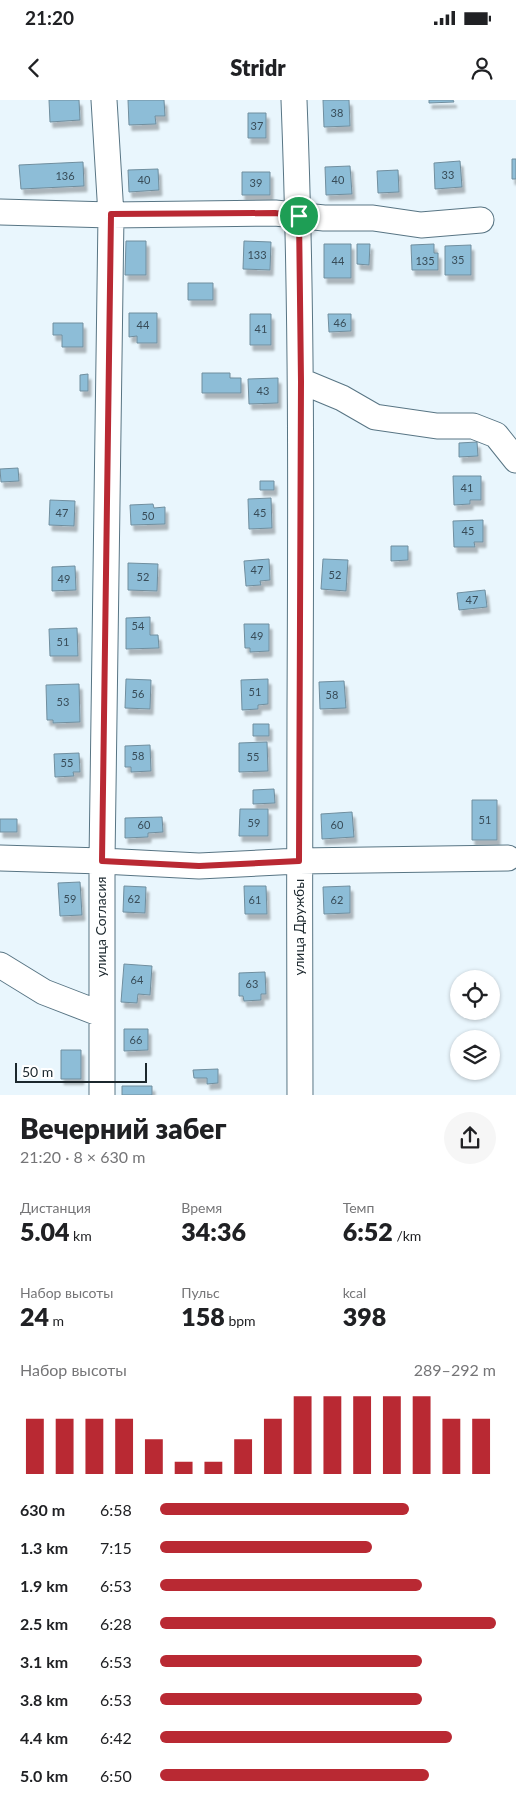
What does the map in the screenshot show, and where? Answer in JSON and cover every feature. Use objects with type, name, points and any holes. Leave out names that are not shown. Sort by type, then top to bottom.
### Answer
[{"type":"street","name":"улица Согласия","points":[[102,1095],[102,861],[111,214],[104,100]]},
{"type":"street","name":"улица Дружбы","points":[[294,100],[299,216],[301,381],[300,1095]]},
{"type":"street","points":[[0,212],[111,214],[275,213],[324,218],[373,218],[421,225],[481,220]]},
{"type":"street","points":[[301,381],[342,398],[375,417],[437,426],[473,426],[496,435],[516,460]]},
{"type":"street","points":[[0,858],[199,866],[299,861],[508,858]]},
{"type":"street","points":[[0,964],[44,992],[101,1014]]},
{"type":"building","points":[[49,100],[79,100],[80,120],[50,122]]},
{"type":"building","points":[[128,100],[164,100],[165,116],[155,116],[156,124],[129,125]]},
{"type":"building","points":[[323,100],[349,100],[350,126],[324,127]]},
{"type":"building","points":[[429,100],[453,100],[454,102],[429,103]]},
{"type":"building","points":[[248,113],[266,113],[266,138],[248,138]]},
{"type":"building","points":[[512,159],[516,159],[516,179],[512,179]]},
{"type":"building","points":[[460,161],[462,187],[435,189],[434,163]]},
{"type":"building","points":[[83,162],[84,186],[21,189],[19,165]]},
{"type":"building","points":[[350,166],[352,194],[326,195],[325,167]]},
{"type":"building","points":[[158,169],[159,190],[129,192],[128,170]]},
{"type":"building","points":[[398,170],[399,192],[378,193],[377,171]]},
{"type":"building","points":[[242,172],[270,172],[270,195],[242,195]]},
{"type":"building","points":[[126,241],[146,241],[146,275],[125,275]]},
{"type":"building","points":[[244,241],[271,242],[270,270],[243,269]]},
{"type":"building","points":[[324,244],[351,244],[351,278],[324,278]]},
{"type":"building","points":[[357,244],[370,244],[369,265],[357,264]]},
{"type":"building","points":[[434,244],[434,253],[438,253],[438,270],[412,270],[411,245]]},
{"type":"building","points":[[471,245],[471,275],[445,275],[445,246]]},
{"type":"building","points":[[188,283],[213,283],[213,300],[188,300]]},
{"type":"building","points":[[129,313],[157,313],[157,343],[137,343],[137,336],[129,337]]},
{"type":"building","points":[[250,314],[271,314],[271,345],[250,345]]},
{"type":"building","points":[[328,314],[351,314],[351,331],[329,332]]},
{"type":"building","points":[[53,323],[83,323],[83,347],[62,347],[62,335],[53,335]]},
{"type":"building","points":[[202,373],[230,373],[230,378],[241,378],[241,393],[202,393]]},
{"type":"building","points":[[88,374],[88,391],[80,391],[80,375]]},
{"type":"building","points":[[278,378],[278,403],[249,404],[248,379]]},
{"type":"building","points":[[477,442],[478,456],[459,457],[459,443]]},
{"type":"building","points":[[18,468],[19,481],[1,482],[0,469]]},
{"type":"building","points":[[453,476],[481,476],[481,500],[470,500],[470,504],[454,505]]},
{"type":"building","points":[[260,481],[274,481],[274,490],[260,490]]},
{"type":"building","points":[[271,498],[272,528],[249,529],[248,499]]},
{"type":"building","points":[[50,500],[75,501],[74,526],[49,525]]},
{"type":"building","points":[[153,504],[154,508],[165,507],[165,524],[131,525],[130,505]]},
{"type":"building","points":[[483,520],[483,542],[474,542],[475,547],[454,547],[453,521]]},
{"type":"building","points":[[391,546],[408,546],[408,560],[391,561]]},
{"type":"building","points":[[269,559],[270,580],[260,581],[261,585],[246,586],[244,561]]},
{"type":"building","points":[[323,559],[348,560],[346,591],[321,589]]},
{"type":"building","points":[[128,563],[158,564],[157,591],[128,590]]},
{"type":"building","points":[[75,566],[76,590],[52,591],[52,567]]},
{"type":"building","points":[[485,590],[487,607],[459,610],[457,593]]},
{"type":"building","points":[[150,617],[150,635],[158,635],[159,648],[126,649],[126,618]]},
{"type":"building","points":[[244,624],[269,624],[269,651],[250,652],[250,648],[245,648]]},
{"type":"building","points":[[77,628],[78,656],[50,656],[49,629]]},
{"type":"building","points":[[126,679],[151,680],[150,709],[125,708]]},
{"type":"building","points":[[268,679],[268,704],[258,705],[258,709],[242,710],[241,680]]},
{"type":"building","points":[[344,681],[346,708],[320,709],[319,682]]},
{"type":"building","points":[[79,684],[80,722],[53,723],[53,720],[47,720],[46,685]]},
{"type":"building","points":[[253,724],[269,724],[269,736],[253,736]]},
{"type":"building","points":[[267,742],[268,771],[239,772],[239,743]]},
{"type":"building","points":[[150,745],[151,771],[131,772],[131,767],[125,767],[125,746]]},
{"type":"building","points":[[79,753],[80,772],[73,772],[74,776],[55,777],[54,754]]},
{"type":"building","points":[[274,789],[275,803],[253,804],[253,790]]},
{"type":"building","points":[[472,800],[497,800],[497,840],[472,840]]},
{"type":"building","points":[[240,809],[268,809],[268,836],[239,836]]},
{"type":"building","points":[[352,812],[354,837],[322,839],[321,814]]},
{"type":"building","points":[[162,817],[163,832],[148,833],[148,837],[125,838],[125,818]]},
{"type":"building","points":[[0,819],[17,819],[17,832],[0,832]]},
{"type":"building","points":[[80,882],[82,915],[60,916],[58,883]]},
{"type":"building","points":[[124,886],[146,887],[145,913],[123,912]]},
{"type":"building","points":[[244,886],[266,886],[267,914],[245,914]]},
{"type":"building","points":[[350,886],[350,913],[324,914],[323,887]]},
{"type":"building","points":[[124,964],[152,966],[150,995],[138,994],[137,1003],[121,1002]]},
{"type":"building","points":[[265,972],[266,994],[261,994],[261,1000],[244,1001],[243,996],[239,996],[239,973]]},
{"type":"building","points":[[124,1029],[148,1029],[148,1050],[124,1051]]},
{"type":"building","points":[[61,1050],[81,1050],[81,1079],[61,1079]]},
{"type":"building","points":[[218,1069],[218,1083],[207,1084],[207,1078],[194,1078],[193,1070]]},
{"type":"building","points":[[122,1086],[152,1086],[152,1095],[122,1095]]},
{"type":"route","points":[[275,213],[299,216],[301,381],[299,861],[199,866],[102,861],[111,214],[275,213]]}]
